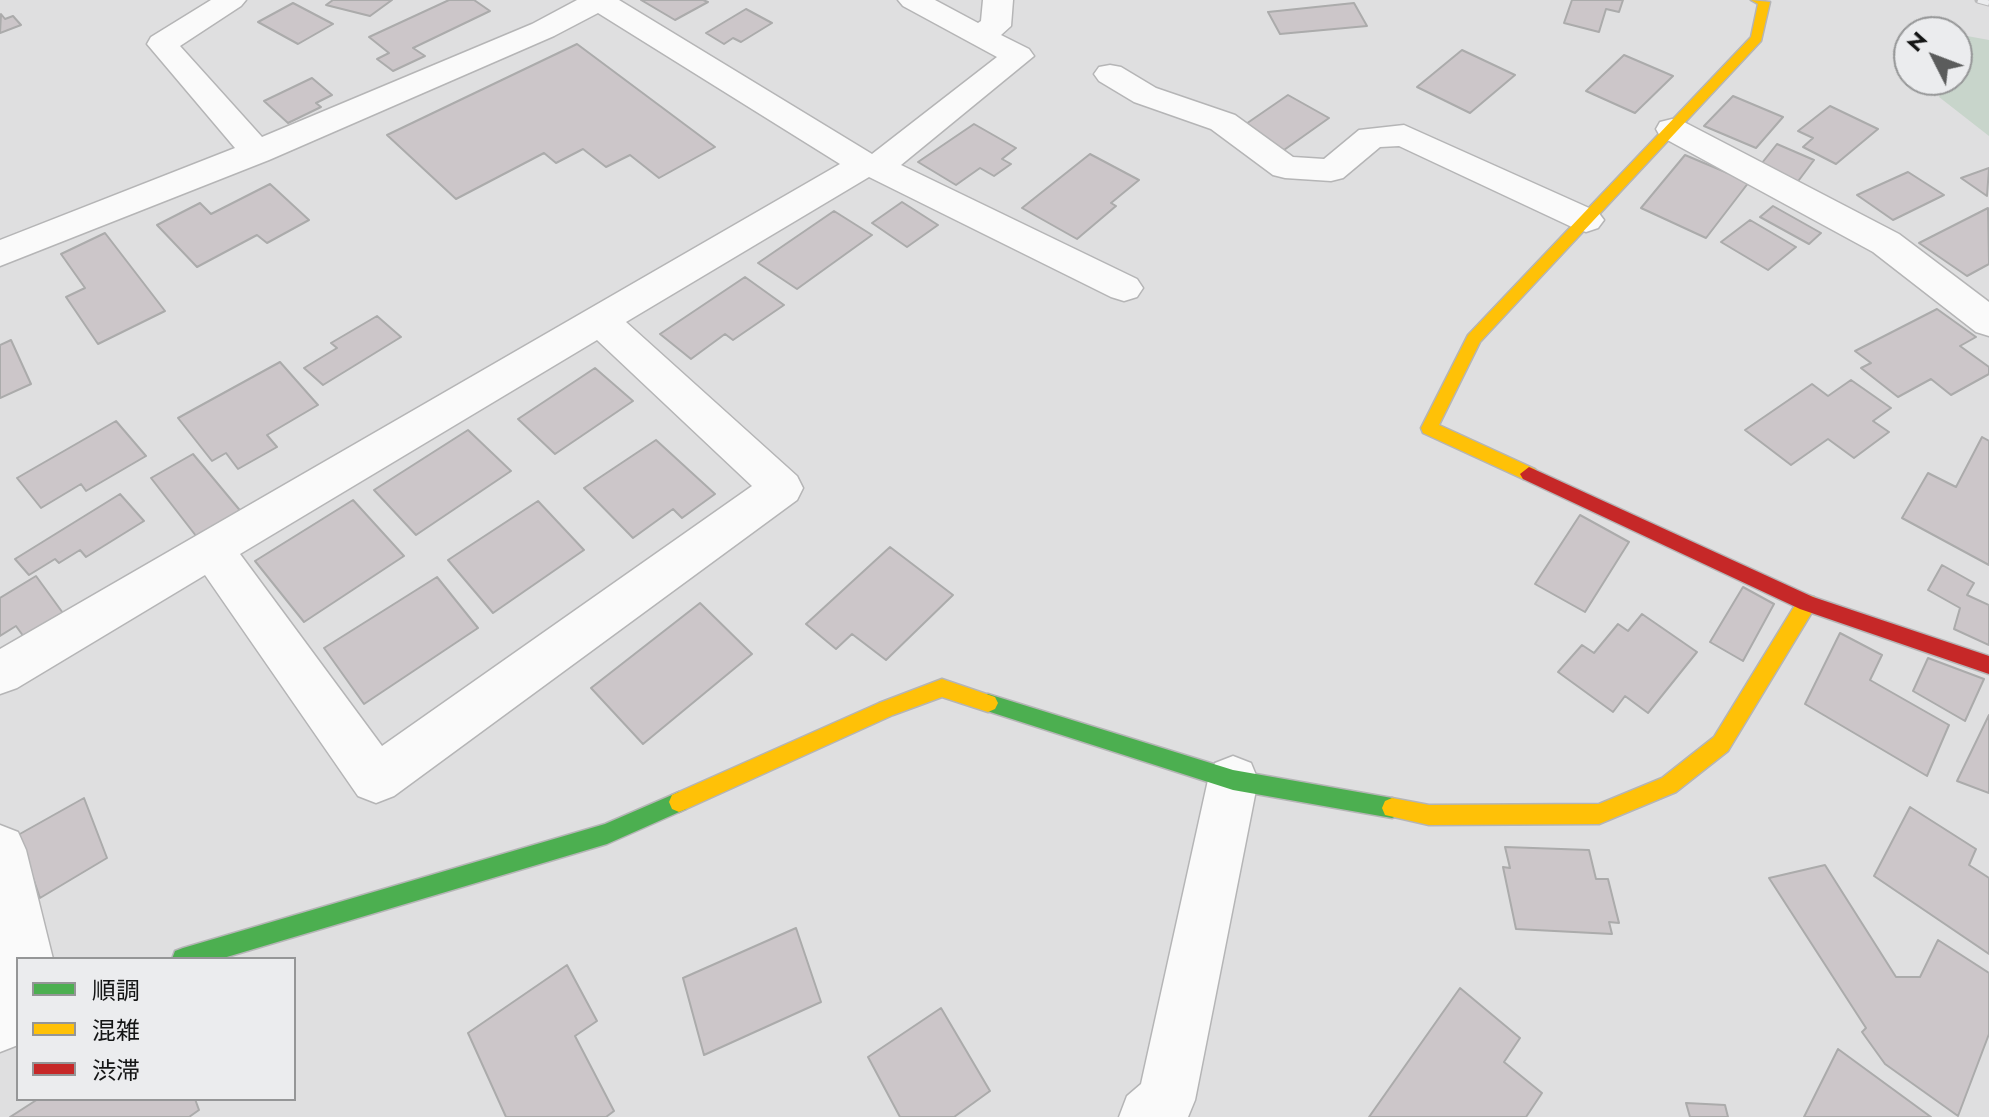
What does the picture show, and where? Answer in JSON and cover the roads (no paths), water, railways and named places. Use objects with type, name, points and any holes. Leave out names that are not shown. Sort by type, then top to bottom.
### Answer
[{"type":"street","points":[[231,0],[162,44],[257,152]]},
{"type":"street","points":[[0,254],[257,152],[543,30],[599,0],[871,165],[1124,288]]},
{"type":"street","points":[[0,673],[599,320],[871,165],[1018,56],[913,0]]},
{"type":"street","points":[[976,35],[996,26],[998,0]]},
{"type":"street","points":[[1757,0],[1764,2],[1757,38],[1474,339],[1429,428],[1807,603],[1989,665]]},
{"type":"street","points":[[1110,74],[1145,95],[1223,122],[1285,167],[1331,170],[1371,137],[1404,135],[1586,220]]},
{"type":"street","points":[[1672,129],[1886,243],[1989,322]]},
{"type":"street","points":[[211,549],[376,779],[782,488],[599,320]]},
{"type":"street","points":[[190,957],[607,834],[886,709],[942,688],[1233,780],[1429,815],[1599,814],[1669,785],[1721,744],[1807,603]]},
{"type":"street","points":[[1165,1111],[1233,780]]},
{"type":"street","points":[[0,850],[26,957]]},
{"type":"railway","points":[[1978,0],[1989,3]]}]
